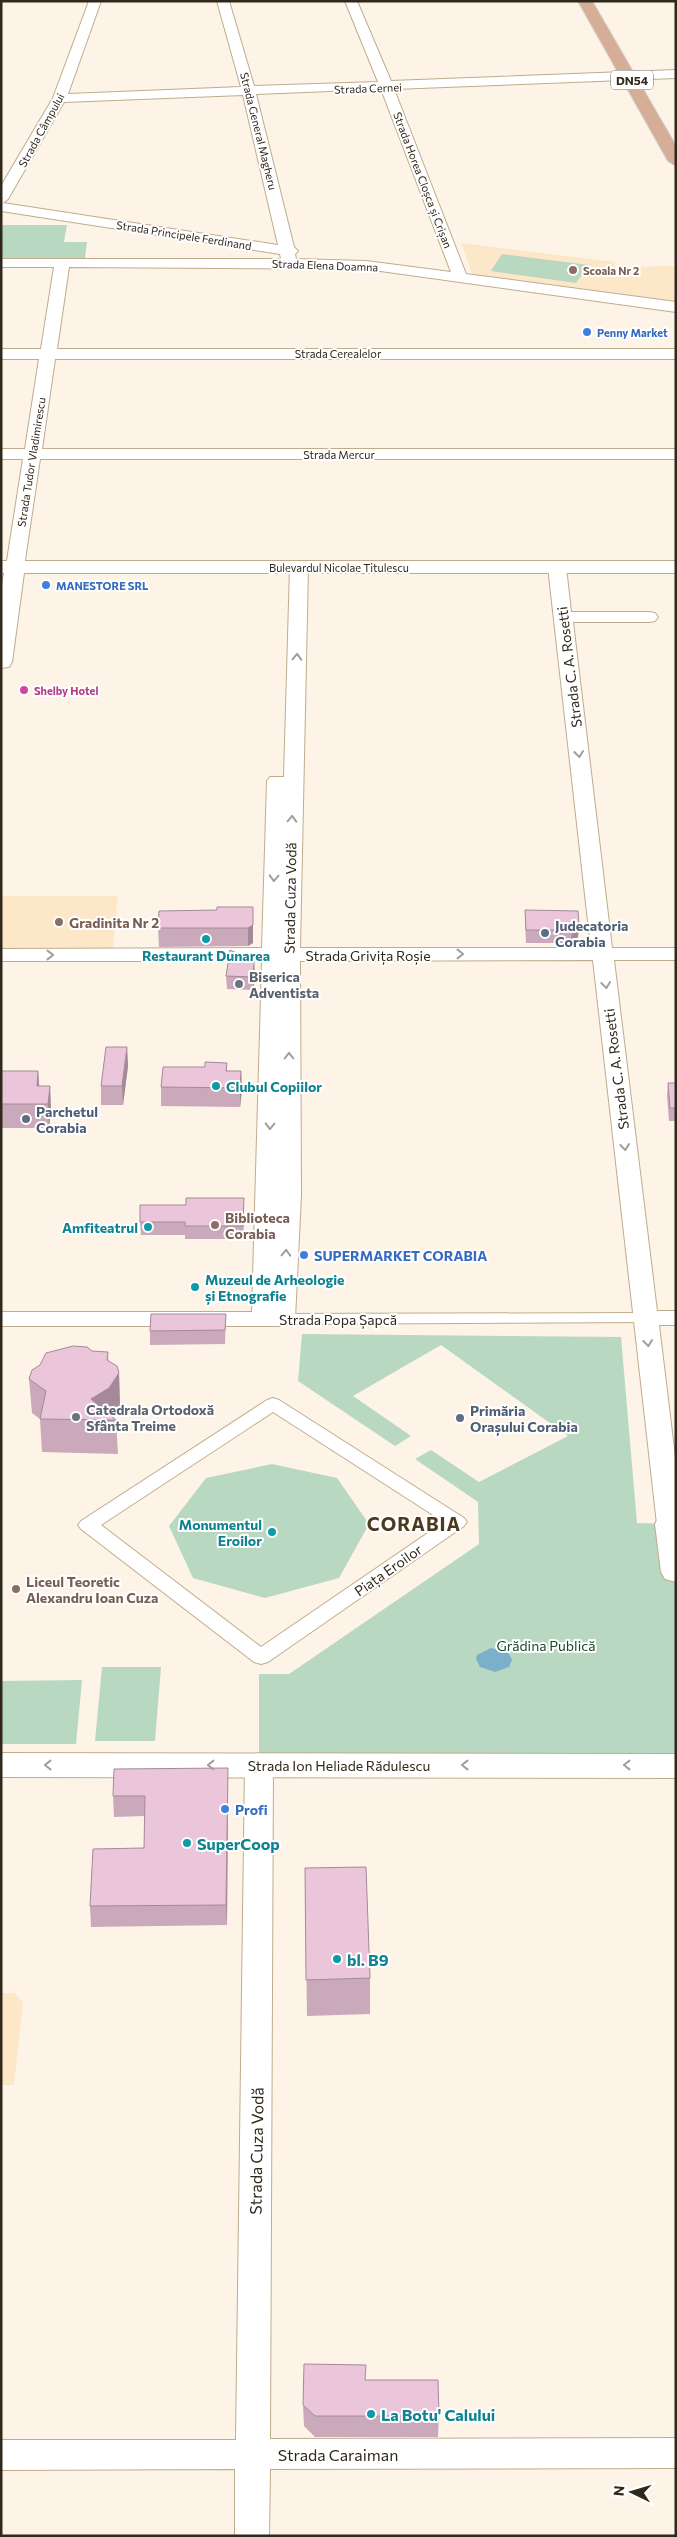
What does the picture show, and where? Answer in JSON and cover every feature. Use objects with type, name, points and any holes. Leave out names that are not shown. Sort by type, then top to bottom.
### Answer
[{"type":"main road","name":"DN54","points":[[585,1],[630,76],[676,161]]},
{"type":"street","name":"Strada Câmpului","points":[[1,199],[60,98],[95,1]]},
{"type":"street","name":"Strada General Magheru","points":[[223,1],[250,93],[288,256]]},
{"type":"street","name":"Strada Horea Cloșca și Crișan","points":[[350,1],[388,87],[460,277]]},
{"type":"street","name":"Strada Cernei","points":[[60,98],[250,93],[676,74]]},
{"type":"street","name":"Strada Principele Ferdinand","points":[[1,207],[288,256]]},
{"type":"street","name":"Strada Elena Doamna","points":[[1,264],[288,256],[676,306]]},
{"type":"street","name":"Strada Tudor Vladimirescu","points":[[1,662],[8,567],[32,454],[62,263]]},
{"type":"street","name":"Strada Cerealelor","points":[[1,354],[676,354]]},
{"type":"street","name":"Strada Mercur","points":[[1,454],[676,454]]},
{"type":"street","name":"Bulevardul Nicolae Titulescu","points":[[8,567],[676,567]]},
{"type":"street","name":"Strada Cuza Vodă","points":[[274,1319],[289,1195],[280,955],[291,567]]},
{"type":"street","name":"Strada C. A. Rosetti","points":[[557,567],[645,1318],[673,1524],[676,1572]]},
{"type":"street","points":[[563,617],[649,617]]},
{"type":"street","name":"Strada Grivița Roșie","points":[[1,955],[676,954]]},
{"type":"street","name":"Strada Popa Șapcă","points":[[1,1319],[676,1318]]},
{"type":"street","name":"Piața Eroilor","points":[[273,1404],[456,1522],[261,1657],[88,1525],[273,1404]]},
{"type":"street","name":"Strada Ion Heliade Rădulescu","points":[[1,1765],[676,1766]]},
{"type":"street","name":"Strada Cuza Vodă","points":[[252,2536],[259,1765]]},
{"type":"street","name":"Strada Caraiman","points":[[1,2455],[676,2453]]},
{"type":"shaded area","name":"Scoala Nr 2","points":[[461,243],[615,262],[615,267],[676,266],[676,301],[472,274]]},
{"type":"shaded area","name":"Gradinita Nr 2","points":[[1,896],[118,896],[113,948],[1,948]]},
{"type":"shaded area","points":[[1,1993],[14,1993],[23,2002],[14,2085],[1,2085]]},
{"type":"green space","points":[[2,225],[67,225],[64,242],[87,242],[85,258],[1,258]]},
{"type":"green space","points":[[502,254],[589,265],[576,283],[491,271]]},
{"type":"green space","name":"Grădina Publică","points":[[302,1334],[621,1337],[637,1523],[670,1524],[676,1572],[676,1766],[259,1765],[259,1674],[289,1674],[479,1544],[478,1502],[415,1459],[431,1450],[479,1482],[568,1436],[441,1345],[353,1396],[411,1436],[395,1446],[298,1381]]},
{"type":"green space","points":[[272,1464],[337,1478],[369,1524],[339,1578],[265,1598],[193,1578],[169,1526],[206,1478]]},
{"type":"green space","points":[[102,1667],[161,1667],[155,1741],[95,1741]]},
{"type":"green space","points":[[82,1680],[76,1744],[1,1744],[1,1681]]},
{"type":"water","points":[[491,1648],[508,1652],[512,1660],[509,1667],[495,1672],[480,1667],[476,1659],[477,1655]]},
{"type":"building","points":[[217,907],[253,907],[253,925],[248,928],[158,928],[159,911],[217,910]]},
{"type":"building","points":[[525,910],[578,911],[579,925],[572,930],[526,930]]},
{"type":"building","points":[[230,950],[254,961],[253,977],[226,976]]},
{"type":"building","points":[[106,1047],[127,1047],[122,1086],[101,1086]]},
{"type":"building","points":[[205,1062],[227,1063],[226,1071],[241,1071],[240,1088],[161,1087],[163,1067],[205,1067]]},
{"type":"building","points":[[1,1071],[38,1071],[37,1086],[50,1086],[48,1104],[1,1104]]},
{"type":"building","points":[[668,1083],[676,1083],[676,1108],[670,1108]]},
{"type":"building","points":[[186,1198],[244,1198],[243,1226],[185,1226],[185,1222],[140,1222],[140,1205],[186,1205]]},
{"type":"building","points":[[151,1314],[226,1314],[225,1330],[150,1331]]},
{"type":"building","points":[[73,1346],[87,1347],[92,1351],[108,1352],[107,1360],[117,1366],[119,1373],[109,1388],[91,1399],[116,1420],[40,1419],[46,1391],[29,1379],[32,1370],[40,1365],[46,1353]]},
{"type":"building","name":"SuperCoop","points":[[228,1768],[226,1905],[90,1906],[93,1849],[144,1848],[145,1796],[113,1796],[114,1769]]},
{"type":"building","name":"bl. B9","points":[[366,1867],[370,1978],[306,1980],[305,1868]]},
{"type":"building","points":[[304,2364],[366,2365],[365,2380],[438,2380],[439,2416],[315,2416],[303,2405]]},
{"type":"place","name":"Scoala Nr 2","points":[[573,270]]},
{"type":"place","name":"Penny Market","points":[[587,332]]},
{"type":"place","name":"MANESTORE SRL","points":[[46,585]]},
{"type":"place","name":"Shelby Hotel","points":[[24,690]]},
{"type":"place","name":"Gradinita Nr 2","points":[[59,922]]},
{"type":"place","name":"Judecatoria Corabia","points":[[545,933]]},
{"type":"place","name":"Restaurant Dunarea","points":[[206,939]]},
{"type":"place","name":"Biserica Adventista","points":[[239,984]]},
{"type":"place","name":"Clubul Copiilor","points":[[216,1086]]},
{"type":"place","name":"Parchetul Corabia","points":[[26,1119]]},
{"type":"place","name":"Biblioteca Corabia","points":[[215,1225]]},
{"type":"place","name":"Amfiteatrul","points":[[148,1227]]},
{"type":"place","name":"SUPERMARKET CORABIA","points":[[304,1255]]},
{"type":"place","name":"Muzeul de Arheologie și Etnografie","points":[[195,1287]]},
{"type":"place","name":"Catedrala Ortodoxă Sfânta Treime","points":[[76,1417]]},
{"type":"place","name":"Primăria Orașului Corabia","points":[[460,1418]]},
{"type":"place","name":"Monumentul Eroilor","points":[[272,1532]]},
{"type":"place","name":"Liceul Teoretic Alexandru Ioan Cuza","points":[[16,1589]]},
{"type":"place","name":"Profi","points":[[225,1809]]},
{"type":"place","name":"SuperCoop","points":[[187,1843]]},
{"type":"place","name":"bl. B9","points":[[337,1959]]},
{"type":"place","name":"La Botu' Calului","points":[[371,2414]]},
{"type":"district","name":"CORABIA","points":[[414,1523]]}]
